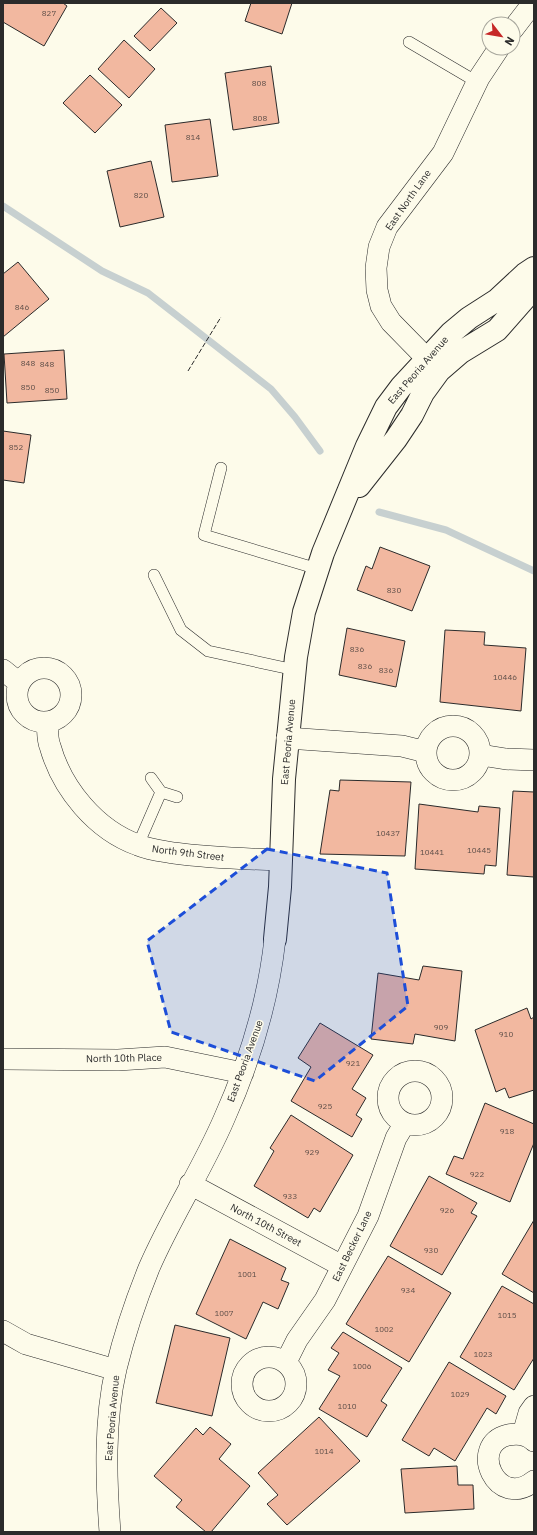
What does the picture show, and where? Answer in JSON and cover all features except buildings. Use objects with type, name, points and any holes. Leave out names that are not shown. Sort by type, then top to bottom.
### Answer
[{"type":"street","points":[[521,19],[533,3]]},
{"type":"street","name":"East North Lane","points":[[432,364],[391,322],[381,306],[377,290],[376,268],[379,247],[387,227],[443,152],[477,82],[494,56]]},
{"type":"street","name":"East Peoria Avenue","points":[[432,364],[451,333],[469,318],[497,300],[525,274],[534,268]]},
{"type":"street","name":"East Peoria Avenue","points":[[110,1532],[106,1480],[111,1403],[116,1370],[149,1269],[190,1184],[224,1120],[243,1072],[260,1022],[272,966],[277,917],[287,738],[295,670],[304,612],[318,569],[367,446],[386,406],[401,387],[432,364],[461,352],[496,330],[534,288]]},
{"type":"street","points":[[38,668],[54,669],[67,679],[72,694],[68,710],[58,718],[47,722],[38,722],[29,718],[22,711],[18,702],[17,693],[19,683],[27,674],[38,668]]},
{"type":"street","points":[[3,670],[19,683]]},
{"type":"street","name":"North 9th Street","points":[[47,722],[49,746],[62,778],[78,801],[95,818],[117,835],[138,845],[193,855],[281,860]]},
{"type":"street","points":[[454,726],[471,731],[478,742],[481,755],[479,764],[474,772],[466,778],[457,781],[438,777],[427,762],[426,752],[432,736],[438,730],[454,726]]},
{"type":"street","points":[[287,738],[402,746],[426,752]]},
{"type":"street","points":[[481,755],[506,759],[534,760]]},
{"type":"street","name":"North 10th Place","points":[[3,1059],[118,1060],[165,1057],[243,1072]]},
{"type":"street","name":"East Becker Lane","points":[[286,1362],[297,1340],[325,1300],[368,1216],[396,1138],[405,1123]]},
{"type":"street","name":"North 10th Street","points":[[190,1184],[342,1266]]},
{"type":"street","points":[[3,1332],[26,1344],[116,1370]]},
{"type":"street","points":[[534,1406],[529,1414],[528,1438],[514,1434],[497,1440],[488,1455],[490,1473],[502,1485],[511,1488],[520,1488],[534,1481]]},
{"type":"lane","points":[[409,42],[477,82]]},
{"type":"lane","points":[[221,468],[204,535],[318,569]]},
{"type":"lane","points":[[154,575],[181,630],[208,651],[295,670]]},
{"type":"lane","points":[[151,778],[161,792],[177,798]]},
{"type":"lane","points":[[138,845],[161,792]]},
{"type":"highlighted area","points":[[267,849],[387,873],[408,1006],[315,1081],[171,1032],[147,941]]},
{"type":"waterway","points":[[3,206],[102,271],[148,293],[271,389],[295,417],[320,451]]},
{"type":"waterway","points":[[379,512],[446,530],[534,571]]},
{"type":"fence","points":[[188,371],[221,317]]}]
